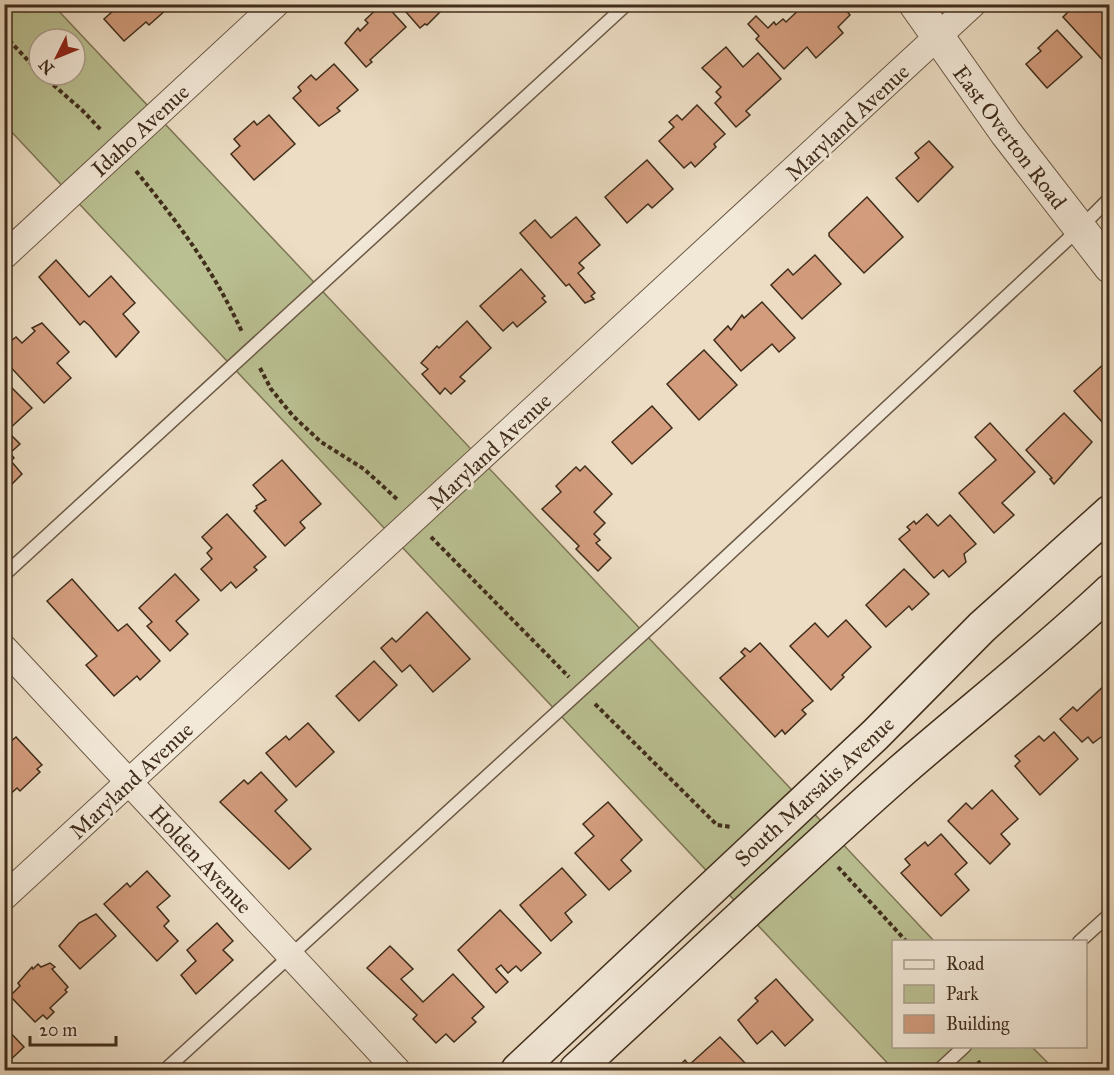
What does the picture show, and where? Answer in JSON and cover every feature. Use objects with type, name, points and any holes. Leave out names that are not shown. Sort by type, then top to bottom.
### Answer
[{"type":"main road","name":"South Marsalis Avenue","points":[[518,1071],[875,735],[982,627],[1110,512]]},
{"type":"main road","name":"South Marsalis Avenue","points":[[576,1071],[827,838],[903,770],[1064,634],[1110,591]]},
{"type":"street","name":"Idaho Avenue","points":[[4,256],[276,4]]},
{"type":"street","name":"East Overton Road","points":[[915,4],[1005,133],[1110,267]]},
{"type":"street","name":"Maryland Avenue","points":[[4,897],[973,4]]},
{"type":"street","name":"Holden Avenue","points":[[4,648],[397,1071]]},
{"type":"lane","points":[[4,574],[627,4]]},
{"type":"lane","points":[[165,1071],[657,621],[1110,198]]},
{"type":"lane","points":[[1081,940],[1110,914]]},
{"type":"lane","points":[[939,1071],[964,1048]]},
{"type":"path","points":[[4,35],[27,59]]},
{"type":"path","points":[[56,87],[107,136]]},
{"type":"path","points":[[831,860],[905,940]]},
{"type":"green space","points":[[5,5],[53,5],[74,27],[27,27],[27,87],[87,87],[87,41],[933,940],[892,940],[892,1048],[1033,1048],[1055,1070],[894,1070],[5,125]]},
{"type":"building","points":[[121,4],[163,4],[167,9],[149,25],[146,22],[124,41],[104,19]]},
{"type":"building","points":[[382,4],[385,4],[406,27],[370,60],[372,62],[366,67],[345,43],[358,28],[360,31],[368,23],[365,20]]},
{"type":"building","points":[[399,4],[448,4],[427,25],[420,28]]},
{"type":"building","points":[[805,4],[841,4],[850,15],[838,27],[843,33],[816,58],[807,47],[784,69],[756,39],[759,36],[748,24],[756,16],[768,28],[774,22],[776,25],[783,19],[786,22]]},
{"type":"building","points":[[1076,4],[1110,4],[1110,68],[1063,17]]},
{"type":"building","points":[[1057,30],[1082,57],[1047,88],[1026,64],[1041,51],[1038,48]]},
{"type":"building","points":[[726,47],[743,67],[758,53],[781,79],[746,111],[750,115],[736,127],[715,103],[721,97],[716,92],[721,87],[702,68]]},
{"type":"building","points":[[334,64],[358,90],[337,108],[340,111],[319,126],[293,98],[301,91],[298,87],[311,75],[316,80]]},
{"type":"building","points":[[697,105],[725,134],[714,144],[716,147],[695,167],[691,162],[684,168],[659,141],[674,127],[669,122],[677,115],[682,120]]},
{"type":"building","points":[[269,115],[295,144],[254,180],[231,154],[240,146],[234,139],[254,121],[257,125]]},
{"type":"building","points":[[929,141],[953,167],[918,202],[896,178],[919,158],[915,153]]},
{"type":"building","points":[[647,160],[673,189],[652,208],[648,204],[627,223],[605,197]]},
{"type":"building","points":[[867,197],[903,237],[864,273],[829,236],[829,233]]},
{"type":"building","points":[[576,217],[600,245],[579,263],[584,268],[578,273],[595,293],[591,296],[594,299],[585,303],[569,284],[566,286],[520,233],[535,220],[551,238]]},
{"type":"building","points":[[815,255],[841,284],[802,319],[771,285],[788,269],[793,275]]},
{"type":"building","points":[[56,260],[89,297],[111,276],[135,303],[123,314],[139,332],[116,357],[90,326],[84,321],[80,325],[39,277]]},
{"type":"building","points":[[521,269],[545,296],[542,298],[546,302],[517,327],[513,322],[503,331],[480,306]]},
{"type":"building","points":[[762,302],[795,338],[779,352],[772,344],[741,371],[714,340],[728,326],[731,330],[742,315],[744,318]]},
{"type":"building","points":[[467,321],[491,348],[460,377],[465,381],[451,394],[445,388],[440,394],[422,374],[428,369],[421,363]]},
{"type":"building","points":[[42,323],[69,352],[57,363],[71,378],[44,403],[4,360],[4,334],[11,341],[16,337],[22,343],[35,331],[32,328]]},
{"type":"building","points":[[704,350],[737,385],[699,420],[667,384]]},
{"type":"building","points":[[1106,362],[1110,366],[1110,418],[1103,423],[1074,391]]},
{"type":"building","points":[[4,380],[32,408],[7,431],[20,444],[10,453],[14,458],[11,461],[22,474],[10,486],[4,480]]},
{"type":"building","points":[[652,406],[672,428],[632,464],[612,442]]},
{"type":"building","points":[[1064,413],[1092,442],[1054,484],[1050,479],[1052,478],[1026,450]]},
{"type":"building","points":[[990,423],[1035,472],[1002,503],[1014,515],[994,533],[959,493],[996,460],[975,437]]},
{"type":"building","points":[[282,460],[321,504],[300,522],[305,528],[285,546],[254,511],[256,506],[266,500],[253,485]]},
{"type":"building","points":[[585,466],[612,494],[594,512],[605,523],[594,534],[600,540],[596,543],[611,558],[598,571],[576,549],[579,546],[542,509],[561,492],[556,486],[576,467],[580,471]]},
{"type":"building","points":[[227,514],[266,557],[254,567],[257,570],[236,588],[231,582],[221,591],[201,569],[212,559],[207,553],[212,548],[202,537]]},
{"type":"building","points":[[927,514],[938,526],[950,515],[976,544],[964,554],[966,562],[949,577],[943,570],[934,578],[899,539],[910,530],[907,527],[914,521],[916,524]]},
{"type":"building","points":[[904,569],[929,594],[912,610],[909,606],[886,627],[866,605]]},
{"type":"building","points":[[175,574],[199,600],[176,621],[188,634],[170,651],[147,626],[152,622],[139,608]]},
{"type":"building","points":[[72,579],[118,631],[127,624],[160,661],[140,680],[137,676],[114,696],[86,665],[97,656],[47,601]]},
{"type":"building","points":[[427,612],[470,659],[433,692],[410,665],[402,672],[381,648],[392,638],[396,642]]},
{"type":"building","points":[[846,620],[871,647],[842,675],[844,677],[831,690],[790,646],[815,623],[828,637]]},
{"type":"building","points":[[760,643],[813,701],[802,710],[806,714],[785,734],[782,730],[775,737],[720,678],[745,656],[741,652],[745,648],[750,652]]},
{"type":"building","points":[[374,661],[397,685],[359,721],[336,696]]},
{"type":"building","points":[[1107,683],[1110,685],[1110,727],[1093,743],[1088,737],[1082,742],[1060,719],[1073,707],[1077,711]]},
{"type":"building","points":[[308,723],[334,752],[296,787],[266,753],[286,736],[289,740]]},
{"type":"building","points":[[1054,732],[1078,759],[1040,795],[1015,766],[1020,761],[1015,756],[1039,736],[1044,741]]},
{"type":"building","points":[[16,737],[42,765],[37,769],[40,772],[20,791],[17,788],[6,798],[4,796],[4,747]]},
{"type":"building","points":[[261,772],[287,800],[275,811],[311,849],[289,869],[220,802],[244,780],[248,784]]},
{"type":"building","points":[[992,790],[1018,819],[1001,834],[1010,844],[990,864],[948,821],[966,803],[972,809]]},
{"type":"building","points":[[608,802],[642,840],[621,860],[631,871],[609,890],[575,853],[594,836],[583,824]]},
{"type":"building","points":[[941,834],[967,863],[955,874],[969,890],[941,916],[901,873],[910,865],[905,859],[925,842],[928,846]]},
{"type":"building","points":[[562,868],[586,895],[565,913],[572,922],[551,941],[520,905]]},
{"type":"building","points":[[147,871],[170,896],[157,907],[169,921],[164,926],[178,941],[157,961],[104,904],[127,883],[130,887]]},
{"type":"building","points":[[500,910],[541,953],[521,971],[516,966],[508,973],[501,965],[496,969],[508,982],[496,993],[458,950]]},
{"type":"building","points":[[96,914],[116,936],[80,969],[59,946],[79,923]]},
{"type":"building","points":[[217,923],[233,941],[223,950],[233,960],[196,994],[181,975],[196,961],[187,950]]},
{"type":"building","points":[[390,946],[413,969],[401,979],[423,1002],[453,974],[484,1007],[472,1018],[476,1022],[454,1042],[446,1034],[436,1043],[413,1019],[417,1015],[367,968]]},
{"type":"building","points":[[50,963],[55,967],[52,969],[68,987],[65,990],[67,992],[50,1008],[54,1012],[47,1019],[43,1015],[35,1022],[10,996],[20,986],[18,983],[32,967],[33,969],[38,964],[41,967]]},
{"type":"building","points":[[776,979],[813,1020],[785,1046],[772,1031],[757,1044],[738,1020],[758,1001],[755,998]]},
{"type":"building","points":[[4,1026],[24,1047],[4,1066]]},
{"type":"building","points":[[720,1037],[745,1063],[737,1070],[675,1070],[685,1060],[689,1065]]}]
